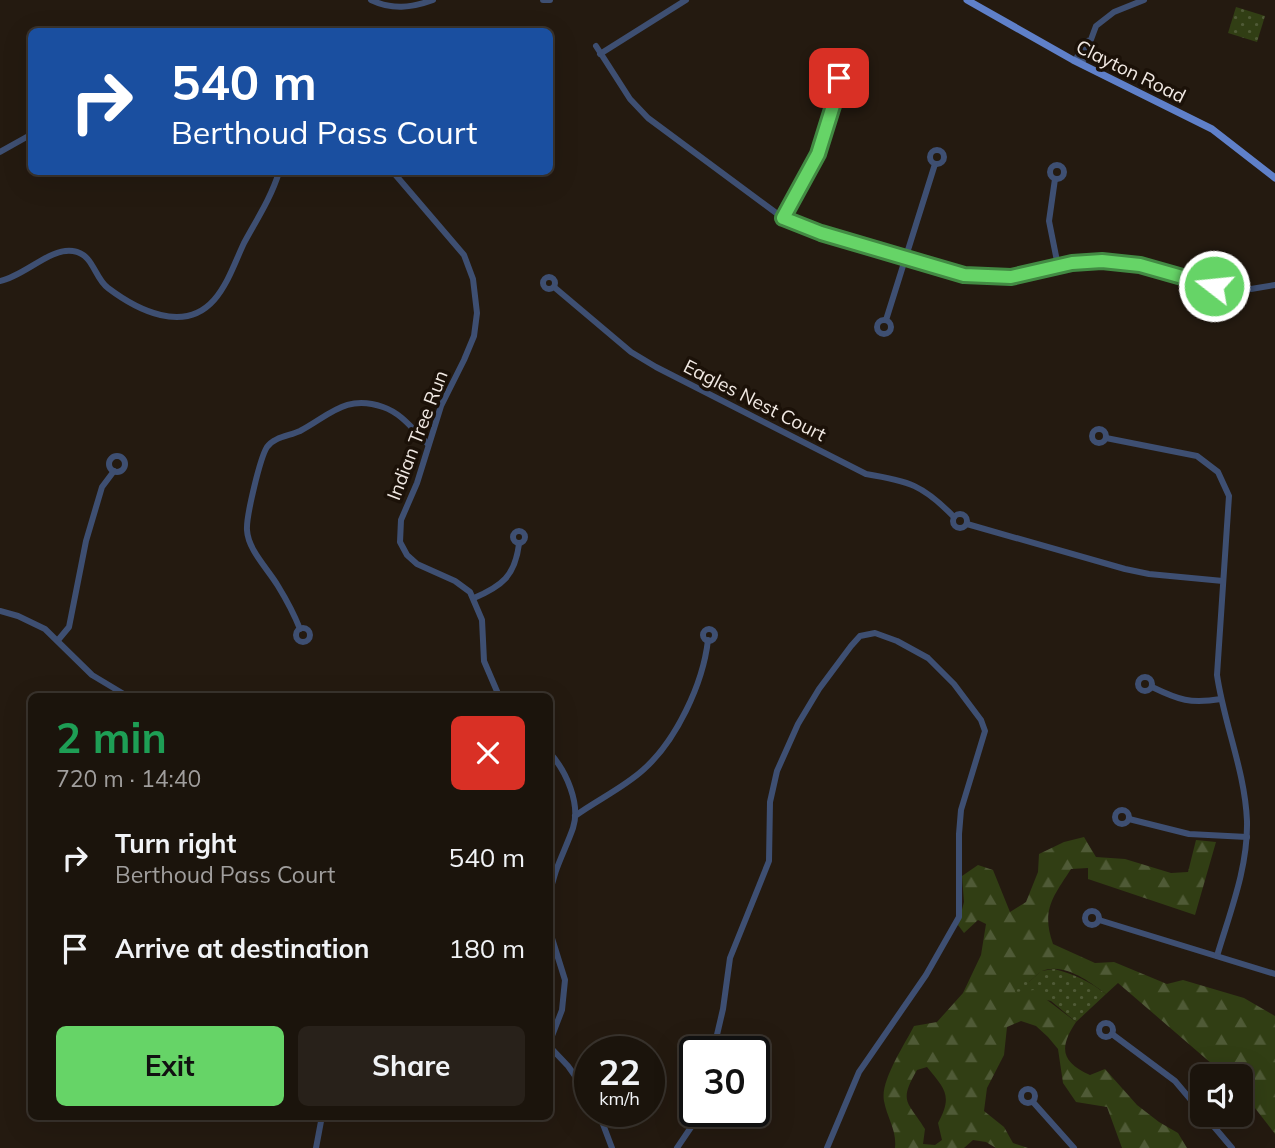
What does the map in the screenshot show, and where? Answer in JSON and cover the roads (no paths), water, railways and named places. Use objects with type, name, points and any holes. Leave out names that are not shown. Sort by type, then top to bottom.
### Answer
[{"type":"main road","name":"Clayton Road","points":[[967,0],[1078,62],[1212,129],[1275,178]]},
{"type":"street","points":[[371,0],[392,7],[407,7],[433,0]]},
{"type":"street","points":[[543,0],[550,0]]},
{"type":"street","points":[[600,54],[686,0]]},
{"type":"street","points":[[1078,62],[1083,61],[1088,41],[1096,26],[1121,9],[1144,0]]},
{"type":"street","points":[[596,46],[630,99],[648,118],[783,218],[803,228],[953,274],[1011,277],[1083,261],[1119,262],[1223,288],[1251,289],[1275,285]]},
{"type":"street","points":[[783,218],[818,154],[841,80]]},
{"type":"street","points":[[0,152],[28,136]]},
{"type":"street","points":[[886,320],[935,164]]},
{"type":"street","points":[[0,281],[58,253],[73,251],[91,262],[98,278],[107,287],[153,314],[166,317],[186,316],[202,310],[213,302],[220,292],[245,241],[266,207],[278,175]]},
{"type":"street","name":"Indian Tree Run","points":[[396,175],[464,255],[476,294],[477,313],[474,336],[441,405],[398,534],[407,555],[417,564],[455,581],[474,598]]},
{"type":"street","points":[[1055,179],[1049,221],[1058,266]]},
{"type":"street","name":"Eagles Nest Court","points":[[554,287],[631,352],[655,367],[866,474],[916,485],[937,499],[954,517],[953,523],[957,528],[967,524],[1149,574],[1223,581]]},
{"type":"street","points":[[300,629],[277,584],[259,558],[247,530],[253,494],[268,446],[338,407],[359,403],[395,412],[428,444]]},
{"type":"street","points":[[1106,438],[1188,453],[1206,461],[1224,484],[1230,503],[1217,651],[1221,699],[1245,802],[1247,837],[1242,871],[1216,956]]},
{"type":"street","points":[[58,639],[69,627],[86,541],[102,487],[114,471]]},
{"type":"street","points":[[498,693],[484,661],[482,620],[474,598],[497,588],[506,579],[516,562],[519,544]]},
{"type":"street","points":[[0,611],[34,622],[58,639],[92,675],[122,693]]},
{"type":"street","points":[[717,1036],[730,958],[769,861],[770,802],[786,749],[819,689],[860,636],[869,633],[884,636],[908,646],[936,665],[954,684],[981,720],[985,732],[961,810],[959,917],[926,975],[859,1072],[827,1148]]},
{"type":"street","points":[[575,816],[643,770],[664,747],[680,724],[693,696],[708,640]]},
{"type":"street","points":[[1152,687],[1186,702],[1221,699]]},
{"type":"street","points":[[553,758],[567,780],[575,816],[573,829],[553,881]]},
{"type":"street","points":[[1129,819],[1189,834],[1247,837]]},
{"type":"street","points":[[1099,920],[1275,974]]},
{"type":"street","points":[[553,942],[565,980],[562,1010],[553,1025]]},
{"type":"street","points":[[1112,1034],[1175,1081],[1190,1099]]},
{"type":"street","points":[[553,1050],[574,1074]]},
{"type":"street","points":[[1033,1102],[1074,1148]]},
{"type":"street","points":[[316,1148],[322,1120]]},
{"type":"street","points":[[604,1127],[612,1148]]},
{"type":"street","points":[[677,1148],[691,1127]]},
{"type":"street","points":[[1214,1127],[1231,1148]]}]
